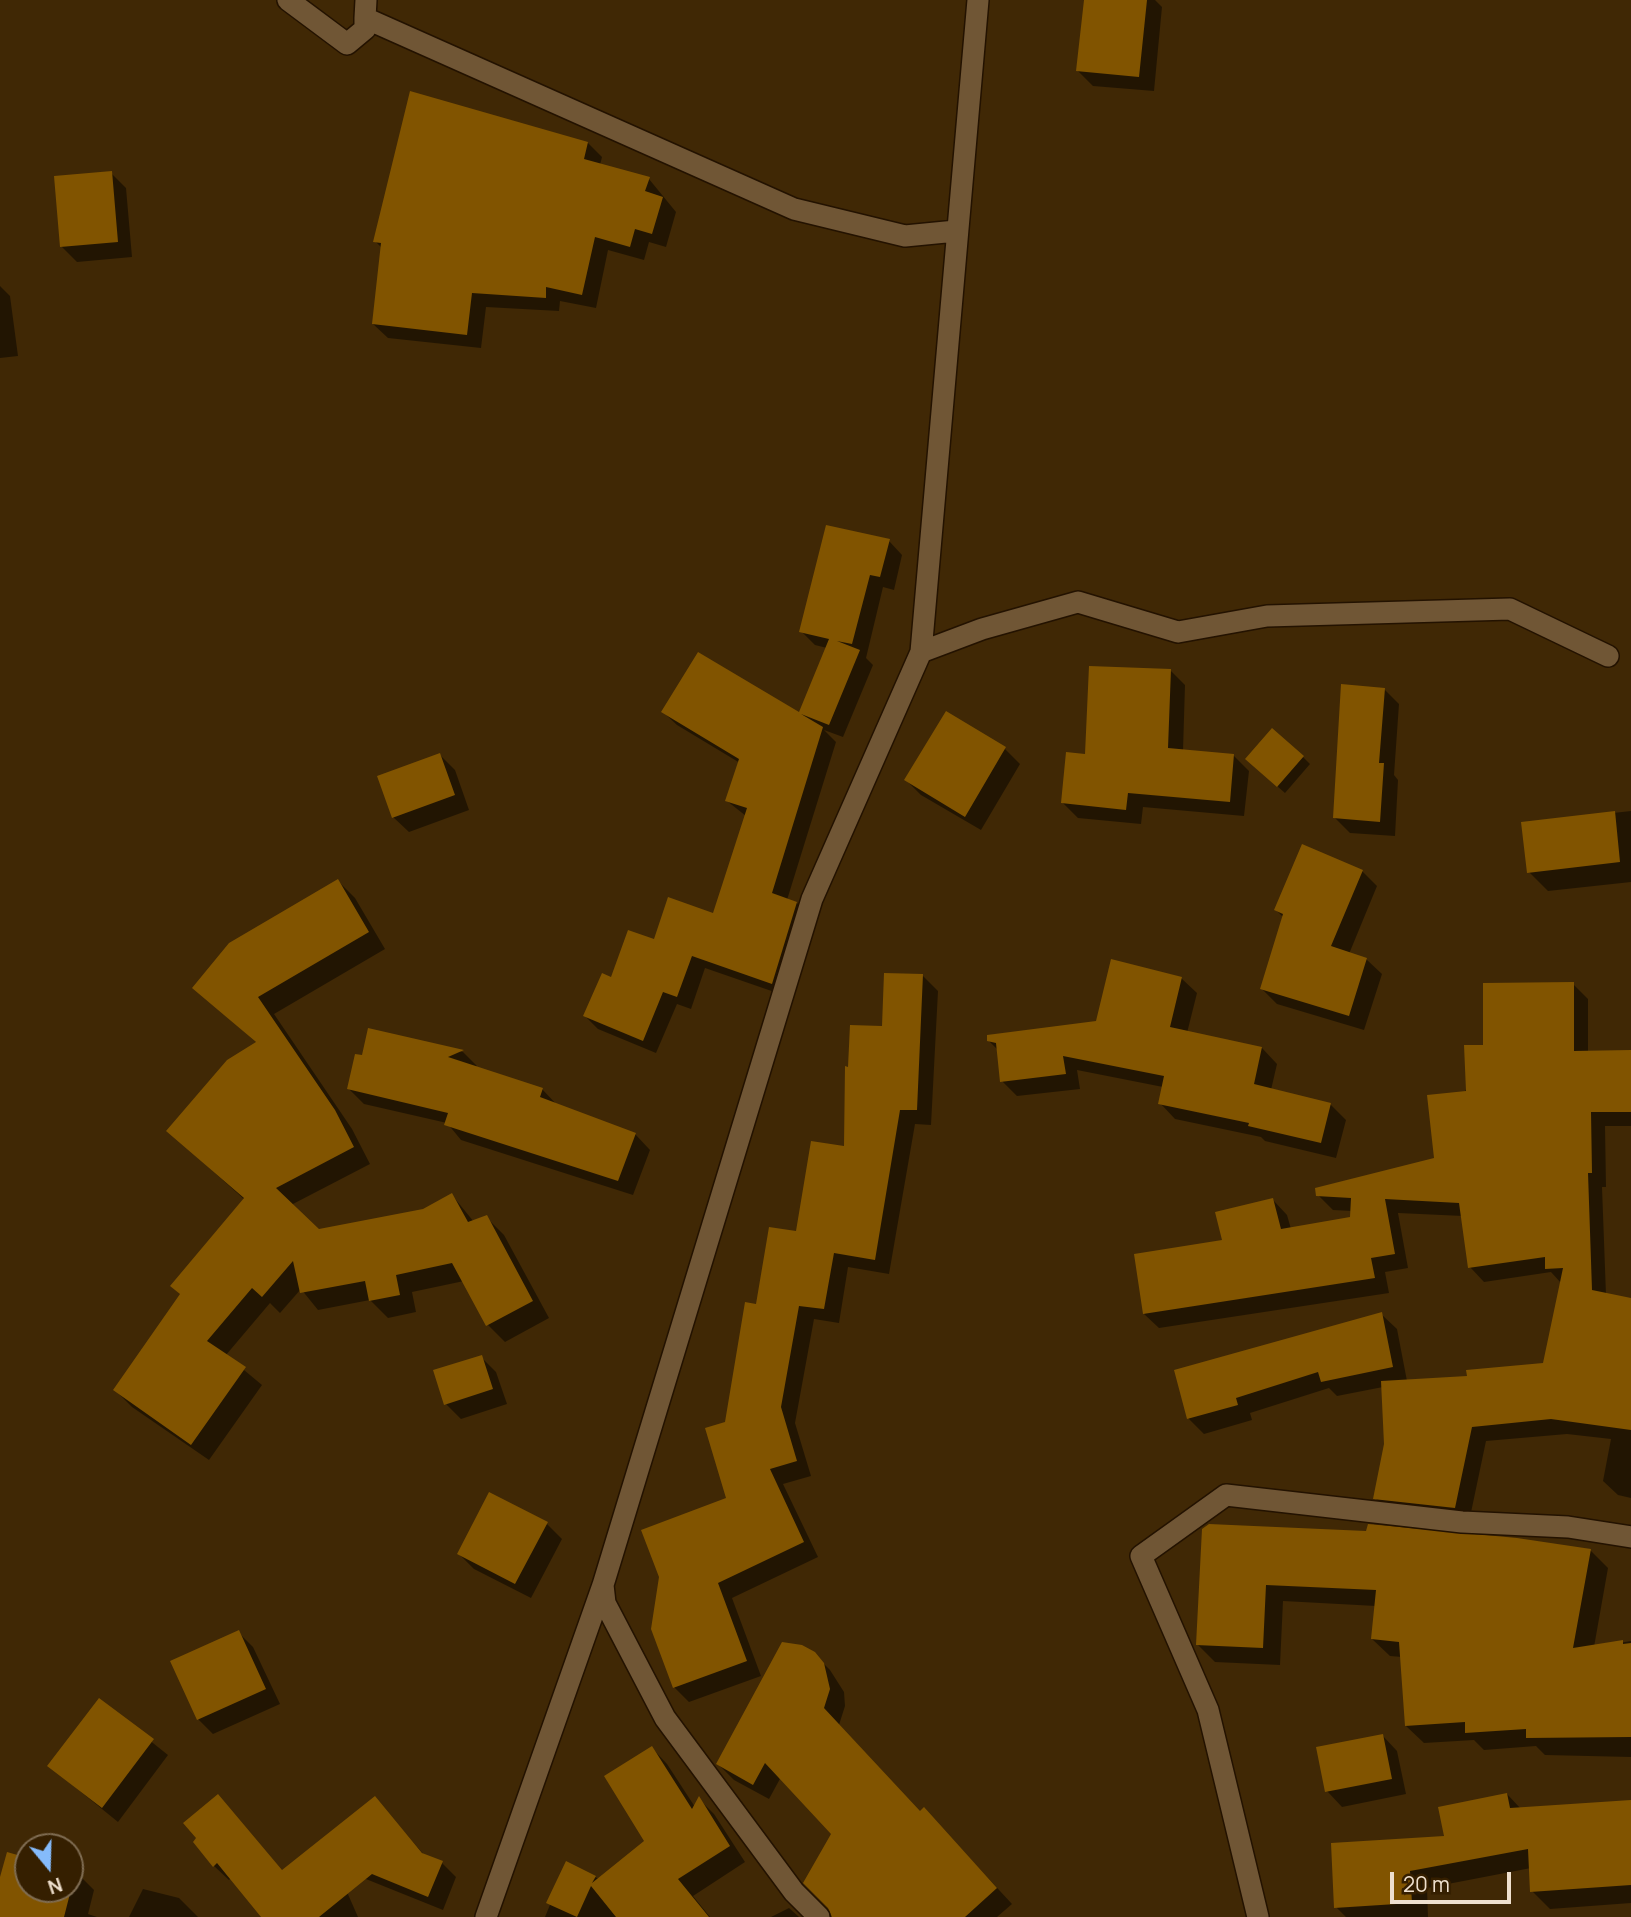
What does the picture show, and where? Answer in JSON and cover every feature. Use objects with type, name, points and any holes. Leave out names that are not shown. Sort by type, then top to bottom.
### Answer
[{"type":"street","points":[[288,0],[347,44],[365,29],[365,9],[794,209],[905,236],[956,231]]},
{"type":"street","points":[[486,1917],[603,1585],[811,899],[921,652],[978,0]]},
{"type":"street","points":[[921,652],[982,629],[1078,602],[1178,632],[1267,616],[1510,609],[1608,656]]},
{"type":"street","points":[[1258,1917],[1208,1710],[1141,1556],[1226,1495],[1462,1522],[1569,1527],[1631,1536]]},
{"type":"street","points":[[603,1585],[605,1603],[665,1718],[794,1892],[819,1917]]},
{"type":"building","points":[[1084,0],[1147,0],[1139,77],[1076,71]]},
{"type":"building","points":[[410,91],[588,142],[584,159],[650,177],[645,191],[663,197],[652,234],[635,229],[630,247],[595,237],[582,295],[546,287],[546,298],[472,293],[467,335],[372,324],[381,243],[373,242]]},
{"type":"building","points":[[112,171],[118,242],[60,247],[54,176]]},
{"type":"building","points":[[826,525],[890,539],[880,577],[870,575],[852,644],[837,641],[860,650],[829,725],[801,714],[823,727],[772,893],[797,902],[772,984],[692,956],[677,997],[663,992],[643,1041],[583,1016],[602,973],[611,977],[628,930],[654,939],[668,897],[713,913],[747,808],[725,801],[739,759],[661,712],[698,652],[799,712],[829,639],[799,632]]},
{"type":"building","points":[[1089,666],[1171,669],[1168,748],[1234,754],[1230,802],[1128,793],[1126,810],[1061,803],[1066,752],[1085,754]]},
{"type":"building","points":[[1341,684],[1385,688],[1379,763],[1384,763],[1380,822],[1333,818]]},
{"type":"building","points":[[946,711],[1006,747],[965,817],[904,780]]},
{"type":"building","points":[[1272,728],[1304,756],[1277,787],[1245,759]]},
{"type":"building","points":[[440,753],[455,795],[392,818],[377,776]]},
{"type":"building","points":[[1615,811],[1620,862],[1527,873],[1521,822]]},
{"type":"building","points":[[1302,844],[1363,870],[1331,946],[1367,958],[1349,1016],[1260,989],[1283,914],[1274,910]]},
{"type":"building","points":[[338,879],[369,932],[258,997],[335,1110],[354,1147],[276,1188],[319,1229],[423,1209],[452,1193],[468,1222],[487,1215],[533,1301],[486,1326],[452,1263],[396,1275],[400,1295],[369,1301],[365,1281],[300,1293],[293,1261],[262,1297],[252,1288],[207,1341],[246,1367],[191,1445],[113,1390],[180,1294],[170,1286],[244,1198],[166,1131],[227,1060],[256,1042],[192,988],[229,943]]},
{"type":"building","points":[[1111,959],[1182,977],[1170,1027],[1262,1047],[1254,1084],[1331,1103],[1321,1143],[1248,1126],[1249,1123],[1158,1104],[1164,1076],[1063,1056],[1066,1074],[1000,1082],[996,1043],[987,1041],[987,1035],[1096,1021]]},
{"type":"building","points":[[884,973],[923,974],[917,1110],[900,1110],[875,1260],[834,1253],[824,1309],[799,1306],[781,1407],[797,1461],[770,1469],[804,1542],[718,1583],[747,1661],[673,1688],[651,1629],[659,1577],[641,1530],[726,1498],[705,1428],[725,1422],[745,1302],[756,1304],[769,1227],[796,1231],[811,1141],[844,1146],[845,1066],[848,1067],[850,1025],[882,1026]]},
{"type":"building","points":[[1574,982],[1574,1051],[1631,1050],[1631,1112],[1591,1112],[1592,1173],[1588,1173],[1592,1290],[1631,1298],[1631,1430],[1551,1419],[1472,1427],[1455,1508],[1373,1499],[1384,1444],[1381,1381],[1467,1376],[1466,1370],[1543,1363],[1563,1268],[1545,1269],[1545,1257],[1468,1268],[1459,1203],[1385,1199],[1395,1254],[1371,1258],[1375,1278],[1143,1314],[1134,1254],[1222,1240],[1215,1212],[1273,1198],[1281,1229],[1350,1217],[1351,1198],[1316,1196],[1315,1188],[1434,1158],[1427,1095],[1466,1091],[1464,1045],[1483,1045],[1483,983]]},
{"type":"building","points":[[368,1028],[464,1050],[448,1057],[543,1088],[540,1097],[636,1133],[618,1181],[444,1125],[448,1113],[347,1089],[355,1054],[362,1055]]},
{"type":"building","points":[[1382,1312],[1393,1367],[1321,1382],[1318,1372],[1236,1398],[1238,1405],[1187,1419],[1174,1370]]},
{"type":"building","points":[[482,1355],[493,1389],[444,1405],[433,1370]]},
{"type":"building","points":[[489,1492],[548,1522],[515,1584],[457,1554]]},
{"type":"building","points":[[1209,1524],[1366,1531],[1368,1524],[1517,1538],[1591,1549],[1573,1648],[1623,1640],[1623,1644],[1631,1643],[1631,1737],[1526,1738],[1526,1729],[1465,1733],[1465,1722],[1405,1726],[1399,1642],[1371,1639],[1376,1590],[1266,1585],[1263,1648],[1196,1645],[1202,1529]]},
{"type":"building","points":[[239,1630],[266,1689],[197,1720],[170,1661]]},
{"type":"building","points":[[782,1642],[802,1645],[815,1652],[824,1663],[830,1689],[824,1708],[920,1811],[924,1807],[997,1888],[965,1917],[832,1917],[828,1908],[803,1883],[831,1834],[765,1763],[753,1785],[716,1764]]},
{"type":"building","points":[[99,1698],[154,1739],[102,1808],[47,1766]]},
{"type":"building","points":[[1383,1734],[1392,1779],[1325,1792],[1316,1747]]},
{"type":"building","points":[[652,1746],[692,1809],[699,1796],[730,1846],[678,1879],[709,1917],[616,1917],[591,1886],[577,1917],[546,1903],[566,1861],[596,1876],[592,1883],[644,1841],[604,1776]]},
{"type":"building","points":[[1507,1793],[1510,1808],[1631,1800],[1631,1885],[1530,1892],[1528,1849],[1410,1871],[1412,1903],[1334,1908],[1331,1843],[1444,1836],[1438,1807]]},
{"type":"building","points":[[218,1794],[282,1870],[375,1796],[422,1853],[443,1861],[428,1897],[372,1874],[319,1917],[261,1917],[217,1863],[213,1867],[193,1842],[196,1838],[183,1823]]},
{"type":"building","points":[[7,1852],[14,1854],[14,1903],[68,1903],[64,1917],[0,1917],[0,1877]]}]
